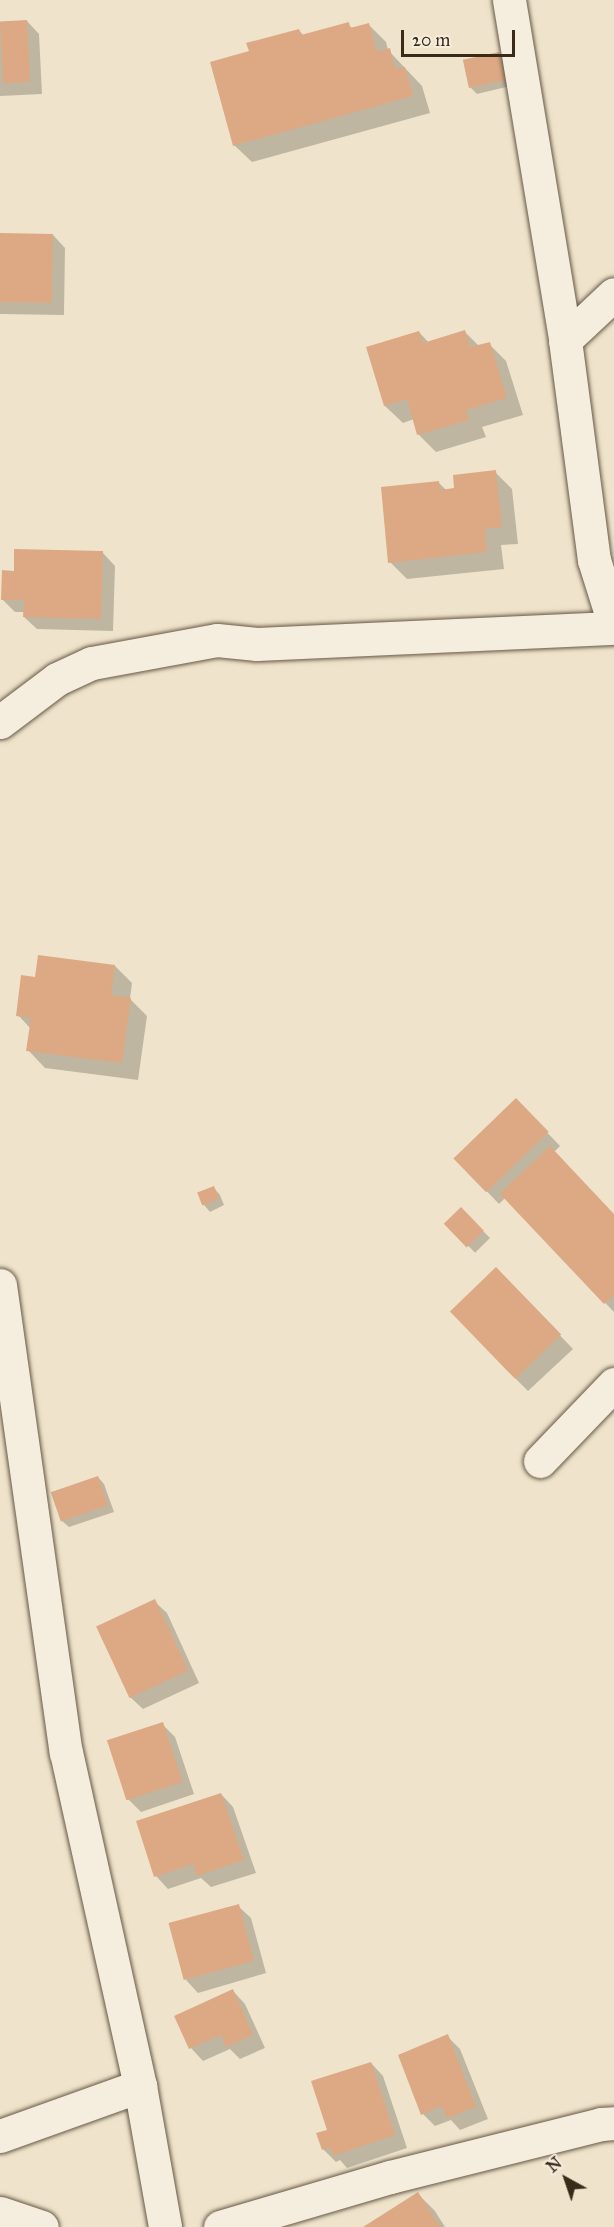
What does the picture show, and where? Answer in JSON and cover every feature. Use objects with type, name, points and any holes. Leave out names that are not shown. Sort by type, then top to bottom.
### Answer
[{"type":"street","points":[[509,0],[565,340],[594,560],[614,624]]},
{"type":"street","points":[[565,340],[614,294]]},
{"type":"street","points":[[0,722],[57,679],[92,663],[217,640],[257,644],[614,628]]},
{"type":"street","points":[[0,1285],[66,1752],[140,2086],[165,2227]]},
{"type":"street","points":[[540,1461],[614,1384]]},
{"type":"street","points":[[0,2136],[140,2086]]},
{"type":"street","points":[[220,2227],[390,2177],[601,2124],[614,2123]]},
{"type":"street","points":[[0,2213],[42,2227]]},
{"type":"building","points":[[27,20],[30,82],[3,83],[0,21]]},
{"type":"building","points":[[349,22],[350,28],[369,23],[377,52],[390,48],[395,69],[405,67],[413,96],[233,146],[210,62],[249,51],[246,43],[299,29],[301,35]]},
{"type":"building","points":[[499,52],[505,80],[469,88],[463,60]]},
{"type":"building","points":[[0,233],[53,234],[52,303],[0,302]]},
{"type":"building","points":[[465,330],[470,347],[490,342],[507,398],[466,410],[469,420],[417,435],[407,399],[384,406],[366,347],[419,331],[423,343]]},
{"type":"building","points":[[496,470],[502,527],[485,529],[487,552],[388,563],[381,487],[439,481],[440,490],[454,488],[453,475]]},
{"type":"building","points":[[14,549],[103,551],[101,619],[23,617],[24,600],[1,600],[2,570],[14,571]]},
{"type":"building","points":[[38,955],[115,965],[111,995],[131,998],[122,1063],[26,1051],[31,1018],[16,1016],[21,975],[35,977]]},
{"type":"building","points":[[516,1098],[549,1132],[486,1192],[453,1158]]},
{"type":"building","points":[[550,1146],[614,1214],[614,1295],[604,1304],[500,1194]]},
{"type":"building","points":[[214,1186],[219,1199],[202,1206],[197,1192]]},
{"type":"building","points":[[461,1207],[484,1231],[467,1247],[444,1224]]},
{"type":"building","points":[[496,1267],[561,1335],[515,1379],[450,1311]]},
{"type":"building","points":[[98,1476],[108,1505],[61,1522],[51,1492]]},
{"type":"building","points":[[155,1599],[188,1671],[129,1698],[96,1626]]},
{"type":"building","points":[[163,1722],[182,1782],[126,1800],[107,1740]]},
{"type":"building","points":[[221,1793],[244,1860],[197,1876],[193,1864],[154,1877],[136,1821]]},
{"type":"building","points":[[239,1904],[254,1961],[184,1980],[168,1923]]},
{"type":"building","points":[[233,1989],[253,2035],[226,2047],[221,2035],[189,2049],[174,2016]]},
{"type":"building","points":[[448,2034],[476,2107],[447,2118],[442,2106],[421,2115],[398,2055]]},
{"type":"building","points":[[371,2062],[395,2135],[333,2156],[330,2147],[322,2150],[316,2133],[327,2130],[311,2081]]},
{"type":"building","points":[[418,2192],[440,2227],[363,2227]]}]
